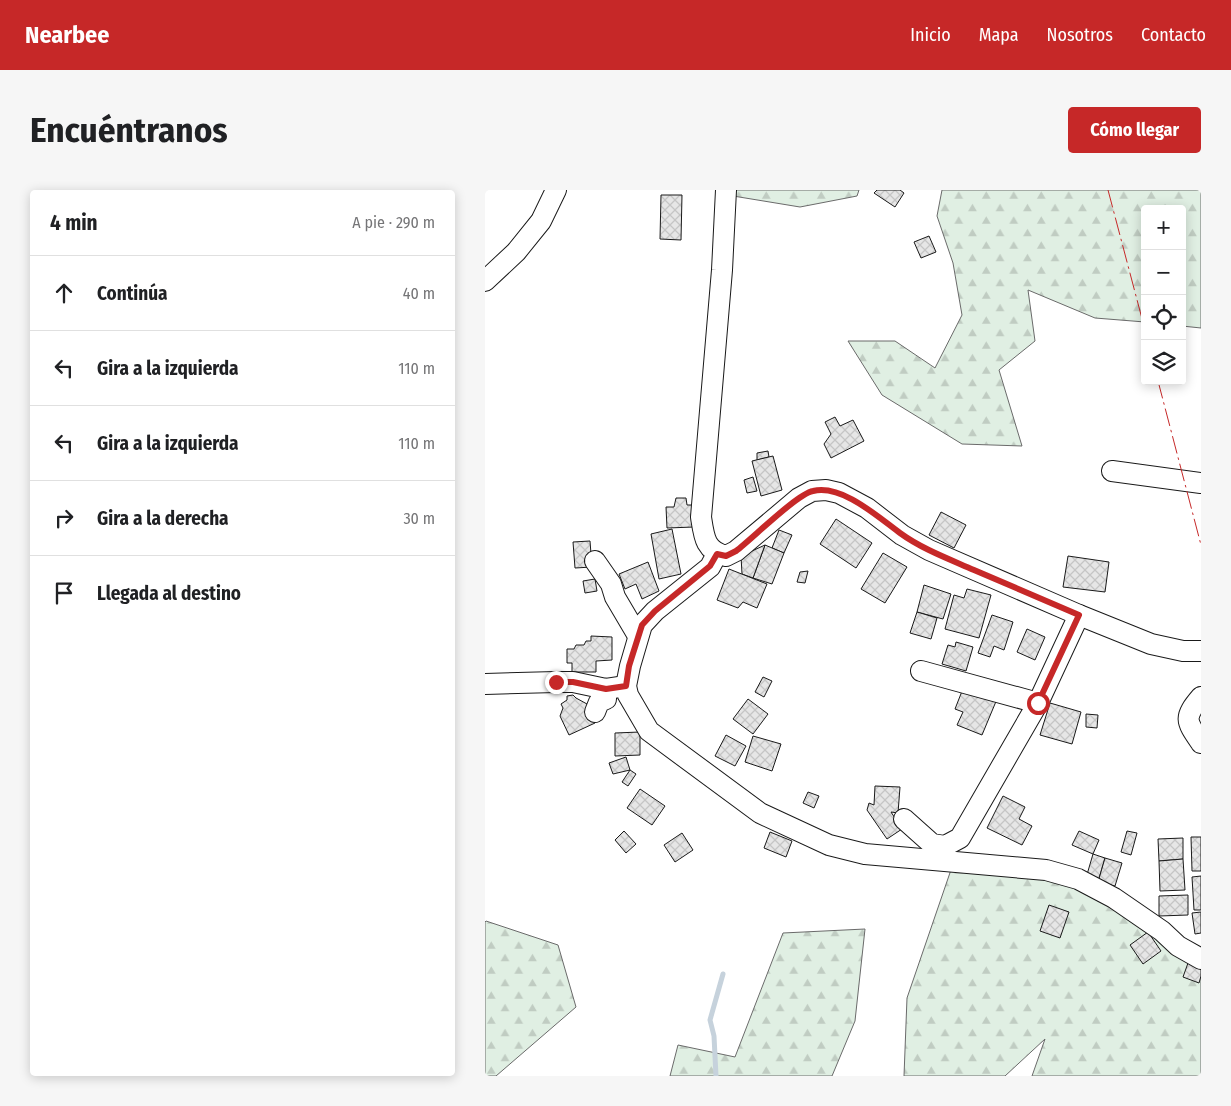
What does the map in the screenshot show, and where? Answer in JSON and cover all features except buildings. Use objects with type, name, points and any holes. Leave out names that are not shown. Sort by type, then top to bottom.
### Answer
[{"type":"street","points":[[485,280],[517,252],[541,221],[556,190]]},
{"type":"street","points":[[726,190],[722,270],[701,518],[704,540],[717,554],[726,556],[736,551],[799,498],[812,491],[826,490],[839,493],[867,508],[902,534],[929,550],[1079,615],[1151,644],[1183,651],[1201,651]]},
{"type":"street","points":[[1112,471],[1201,483]]},
{"type":"street","points":[[717,554],[710,566],[655,611],[642,625],[629,666],[626,686],[649,731],[759,813],[829,845],[865,854],[1046,870],[1078,879],[1114,898],[1162,931],[1178,946],[1201,959]]},
{"type":"street","points":[[595,561],[611,584],[615,597],[638,636]]},
{"type":"street","points":[[904,819],[932,844],[945,846],[960,838],[1038,703],[1079,615]]},
{"type":"street","points":[[921,671],[1038,703]]},
{"type":"street","points":[[485,684],[529,681],[573,682],[606,689],[626,686]]},
{"type":"street","points":[[595,712],[599,702],[606,698],[606,689]]},
{"type":"street","points":[[1201,697],[1190,710],[1189,726],[1201,743]]},
{"type":"green space","points":[[726,190],[859,190],[857,196],[800,207],[727,195]]},
{"type":"green space","points":[[942,190],[1201,190],[1201,328],[1186,326],[1186,205],[1141,205],[1141,322],[1095,318],[1028,290],[1035,341],[999,370],[1022,446],[962,444],[882,395],[848,341],[895,341],[935,368],[962,315],[953,263],[937,216]]},
{"type":"green space","points":[[954,861],[1046,870],[1201,959],[1201,1076],[1032,1076],[1045,1039],[1005,1076],[904,1076],[907,998]]},
{"type":"green space","points":[[486,921],[558,945],[576,1007],[496,1076],[485,1076]]},
{"type":"green space","points":[[865,929],[855,1021],[832,1076],[670,1076],[678,1045],[735,1057],[783,933]]},
{"type":"waterway","points":[[716,1076],[714,1036],[710,1020],[723,974]]},
{"type":"power","points":[[1108,190],[1141,315]]},
{"type":"power","points":[[1159,385],[1201,545]]},
{"type":"route","points":[[556,682],[573,682],[606,689],[626,686],[629,666],[642,625],[655,611],[710,566],[717,554],[726,556],[736,551],[799,498],[812,491],[826,490],[839,493],[867,508],[902,534],[929,550],[1079,615],[1038,703]]}]
